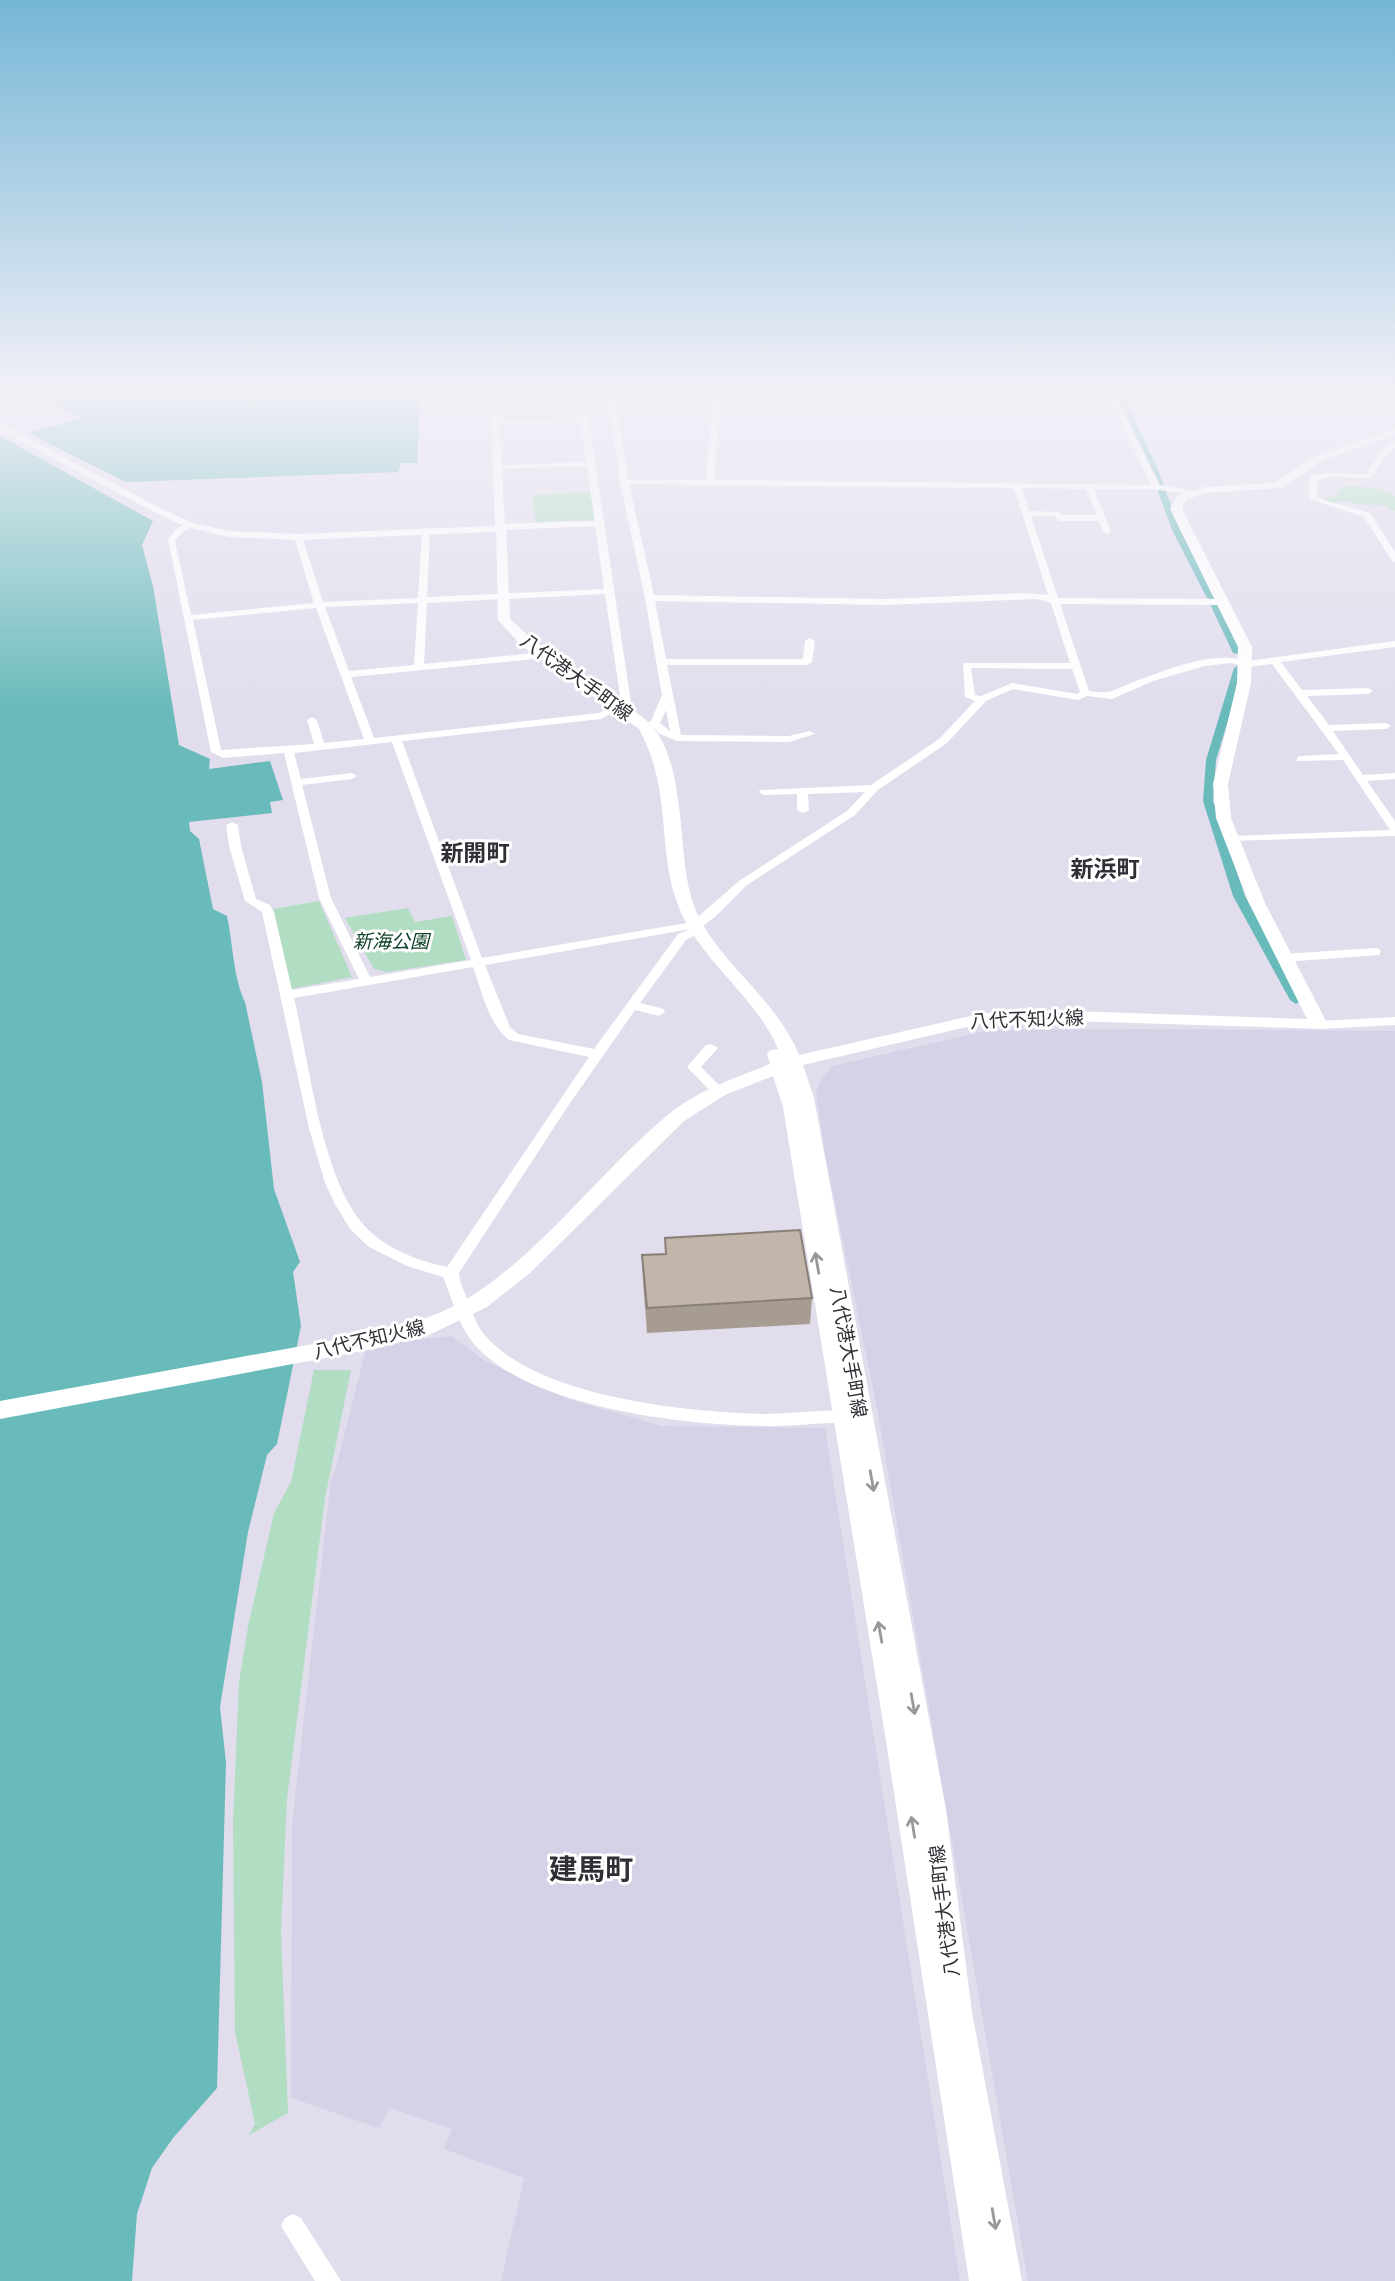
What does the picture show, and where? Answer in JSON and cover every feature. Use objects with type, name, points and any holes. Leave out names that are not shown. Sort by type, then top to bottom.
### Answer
[{"type":"main road","points":[[1181,498],[1176,509],[1245,647],[1248,664],[1226,744],[1221,804],[1231,839],[1283,958],[1319,1025]]},
{"type":"main road","name":"八代港大手町線","points":[[496,528],[498,596],[504,620],[540,656],[617,710],[650,725],[661,756],[685,904],[693,929]]},
{"type":"main road","name":"八代港大手町線","points":[[617,710],[646,745],[675,906],[771,1018],[784,1039],[786,1064],[804,1098],[986,2281]]},
{"type":"main road","name":"八代不知火線","points":[[0,1410],[373,1341],[421,1329],[479,1302],[523,1268],[677,1117],[718,1091],[786,1064],[984,1018],[1069,1016],[1319,1025]]},
{"type":"main road","name":"八代港大手町線","points":[[852,1417],[932,1810],[957,2012],[1004,2281]]},
{"type":"street","points":[[135,498],[190,525],[229,534],[298,537],[601,523]]},
{"type":"street","points":[[494,498],[496,528]]},
{"type":"street","points":[[496,528],[497,498]]},
{"type":"street","points":[[190,525],[179,531],[171,541],[216,752],[231,756],[601,716],[617,710],[626,703],[597,498]]},
{"type":"street","points":[[628,498],[677,738]]},
{"type":"street","points":[[1021,498],[1085,693]]},
{"type":"street","points":[[1094,498],[1107,531]]},
{"type":"street","points":[[1313,498],[1367,515],[1395,559]]},
{"type":"street","points":[[1025,513],[1058,514],[1059,518],[1102,518]]},
{"type":"street","points":[[419,667],[426,531]]},
{"type":"street","points":[[298,537],[319,605],[370,740]]},
{"type":"street","points":[[187,618],[319,605],[610,591]]},
{"type":"street","points":[[650,598],[935,601],[1020,596],[1049,598],[1054,601],[1221,602]]},
{"type":"street","points":[[660,662],[807,662],[810,641]]},
{"type":"street","points":[[451,1273],[596,1054],[682,937],[743,883],[850,813],[874,788],[943,741],[982,699],[1012,686],[1078,697],[1085,693],[1108,697],[1117,691],[1178,671],[1230,660],[1248,664],[1395,644]]},
{"type":"street","points":[[347,674],[540,656]]},
{"type":"street","points":[[1275,661],[1326,728],[1395,831]]},
{"type":"street","points":[[982,699],[970,696],[966,665],[1075,666]]},
{"type":"street","points":[[1299,693],[1368,691]]},
{"type":"street","points":[[667,695],[650,725],[677,738],[789,739],[810,734]]},
{"type":"street","points":[[312,720],[320,747]]},
{"type":"street","points":[[1326,728],[1385,726]]},
{"type":"street","points":[[269,736],[273,752]]},
{"type":"street","points":[[396,738],[499,1021],[514,1037],[596,1054]]},
{"type":"street","points":[[288,750],[325,898],[366,981]]},
{"type":"street","points":[[1301,759],[1345,757]]},
{"type":"street","points":[[295,783],[352,776]]},
{"type":"street","points":[[1360,778],[1395,776]]},
{"type":"street","points":[[764,792],[874,788]]},
{"type":"street","points":[[802,792],[803,810]]},
{"type":"street","points":[[232,825],[235,846],[251,901],[266,908],[268,912],[325,1159],[339,1200],[357,1228],[390,1252],[433,1270],[451,1273]]},
{"type":"street","points":[[1231,839],[1395,831]]},
{"type":"street","points":[[287,995],[693,929]]},
{"type":"street","points":[[1283,958],[1375,952]]},
{"type":"street","points":[[632,1005],[659,1012]]},
{"type":"street","points":[[1319,1025],[1395,1021]]},
{"type":"street","points":[[712,1048],[694,1067],[718,1091]]},
{"type":"street","points":[[451,1273],[478,1338],[503,1361],[547,1385],[641,1408],[703,1418],[765,1420],[852,1417]]},
{"type":"street","points":[[293,2226],[329,2281]]},
{"type":"shaded area","points":[[0,498],[112,498],[153,521],[142,545],[153,586],[179,745],[210,759],[209,769],[270,761],[283,800],[270,802],[272,813],[189,822],[190,831],[199,839],[213,909],[227,916],[236,971],[262,1082],[274,1189],[300,1262],[293,1272],[301,1326],[277,1444],[267,1455],[248,1532],[220,1707],[226,1763],[217,2088],[173,2138],[152,2168],[137,2214],[132,2281],[0,2281]]},
{"type":"shaded area","points":[[990,1030],[1395,1031],[1395,2281],[1028,2281],[877,1408],[825,1154],[816,1092],[821,1079],[832,1066]]},
{"type":"shaded area","points":[[452,1336],[485,1361],[568,1399],[662,1426],[825,1428],[960,2281],[501,2281],[524,2178],[444,2149],[452,2129],[390,2108],[379,2128],[291,2098],[292,1824],[331,1479],[367,1345]]},
{"type":"green space","points":[[533,498],[591,498],[595,520],[536,522]]},
{"type":"green space","points":[[1325,498],[1395,498],[1395,511],[1391,511],[1388,506],[1343,500],[1334,504],[1320,501]]},
{"type":"green space","points":[[319,901],[352,977],[291,989],[273,909]]},
{"type":"green space","name":"新海公園","points":[[408,908],[415,922],[452,916],[466,960],[387,972],[374,969],[345,918]]},
{"type":"green space","points":[[314,1370],[351,1370],[325,1498],[287,1799],[281,1931],[288,2113],[249,2135],[255,2124],[235,2032],[233,1822],[239,1682],[248,1626],[274,1513],[291,1482]]},
{"type":"building","points":[[800,1230],[812,1298],[647,1308],[642,1255],[666,1254],[665,1238]]},
{"type":"waterway","points":[[1164,498],[1176,530],[1212,598]]},
{"type":"waterway","points":[[1215,604],[1238,653]]},
{"type":"waterway","points":[[1239,668],[1211,760],[1208,801],[1239,896],[1296,1000]]},
{"type":"district","name":"新開町","points":[[475,852]]},
{"type":"district","name":"新浜町","points":[[1105,868]]},
{"type":"district","name":"建馬町","points":[[591,1868]]}]
